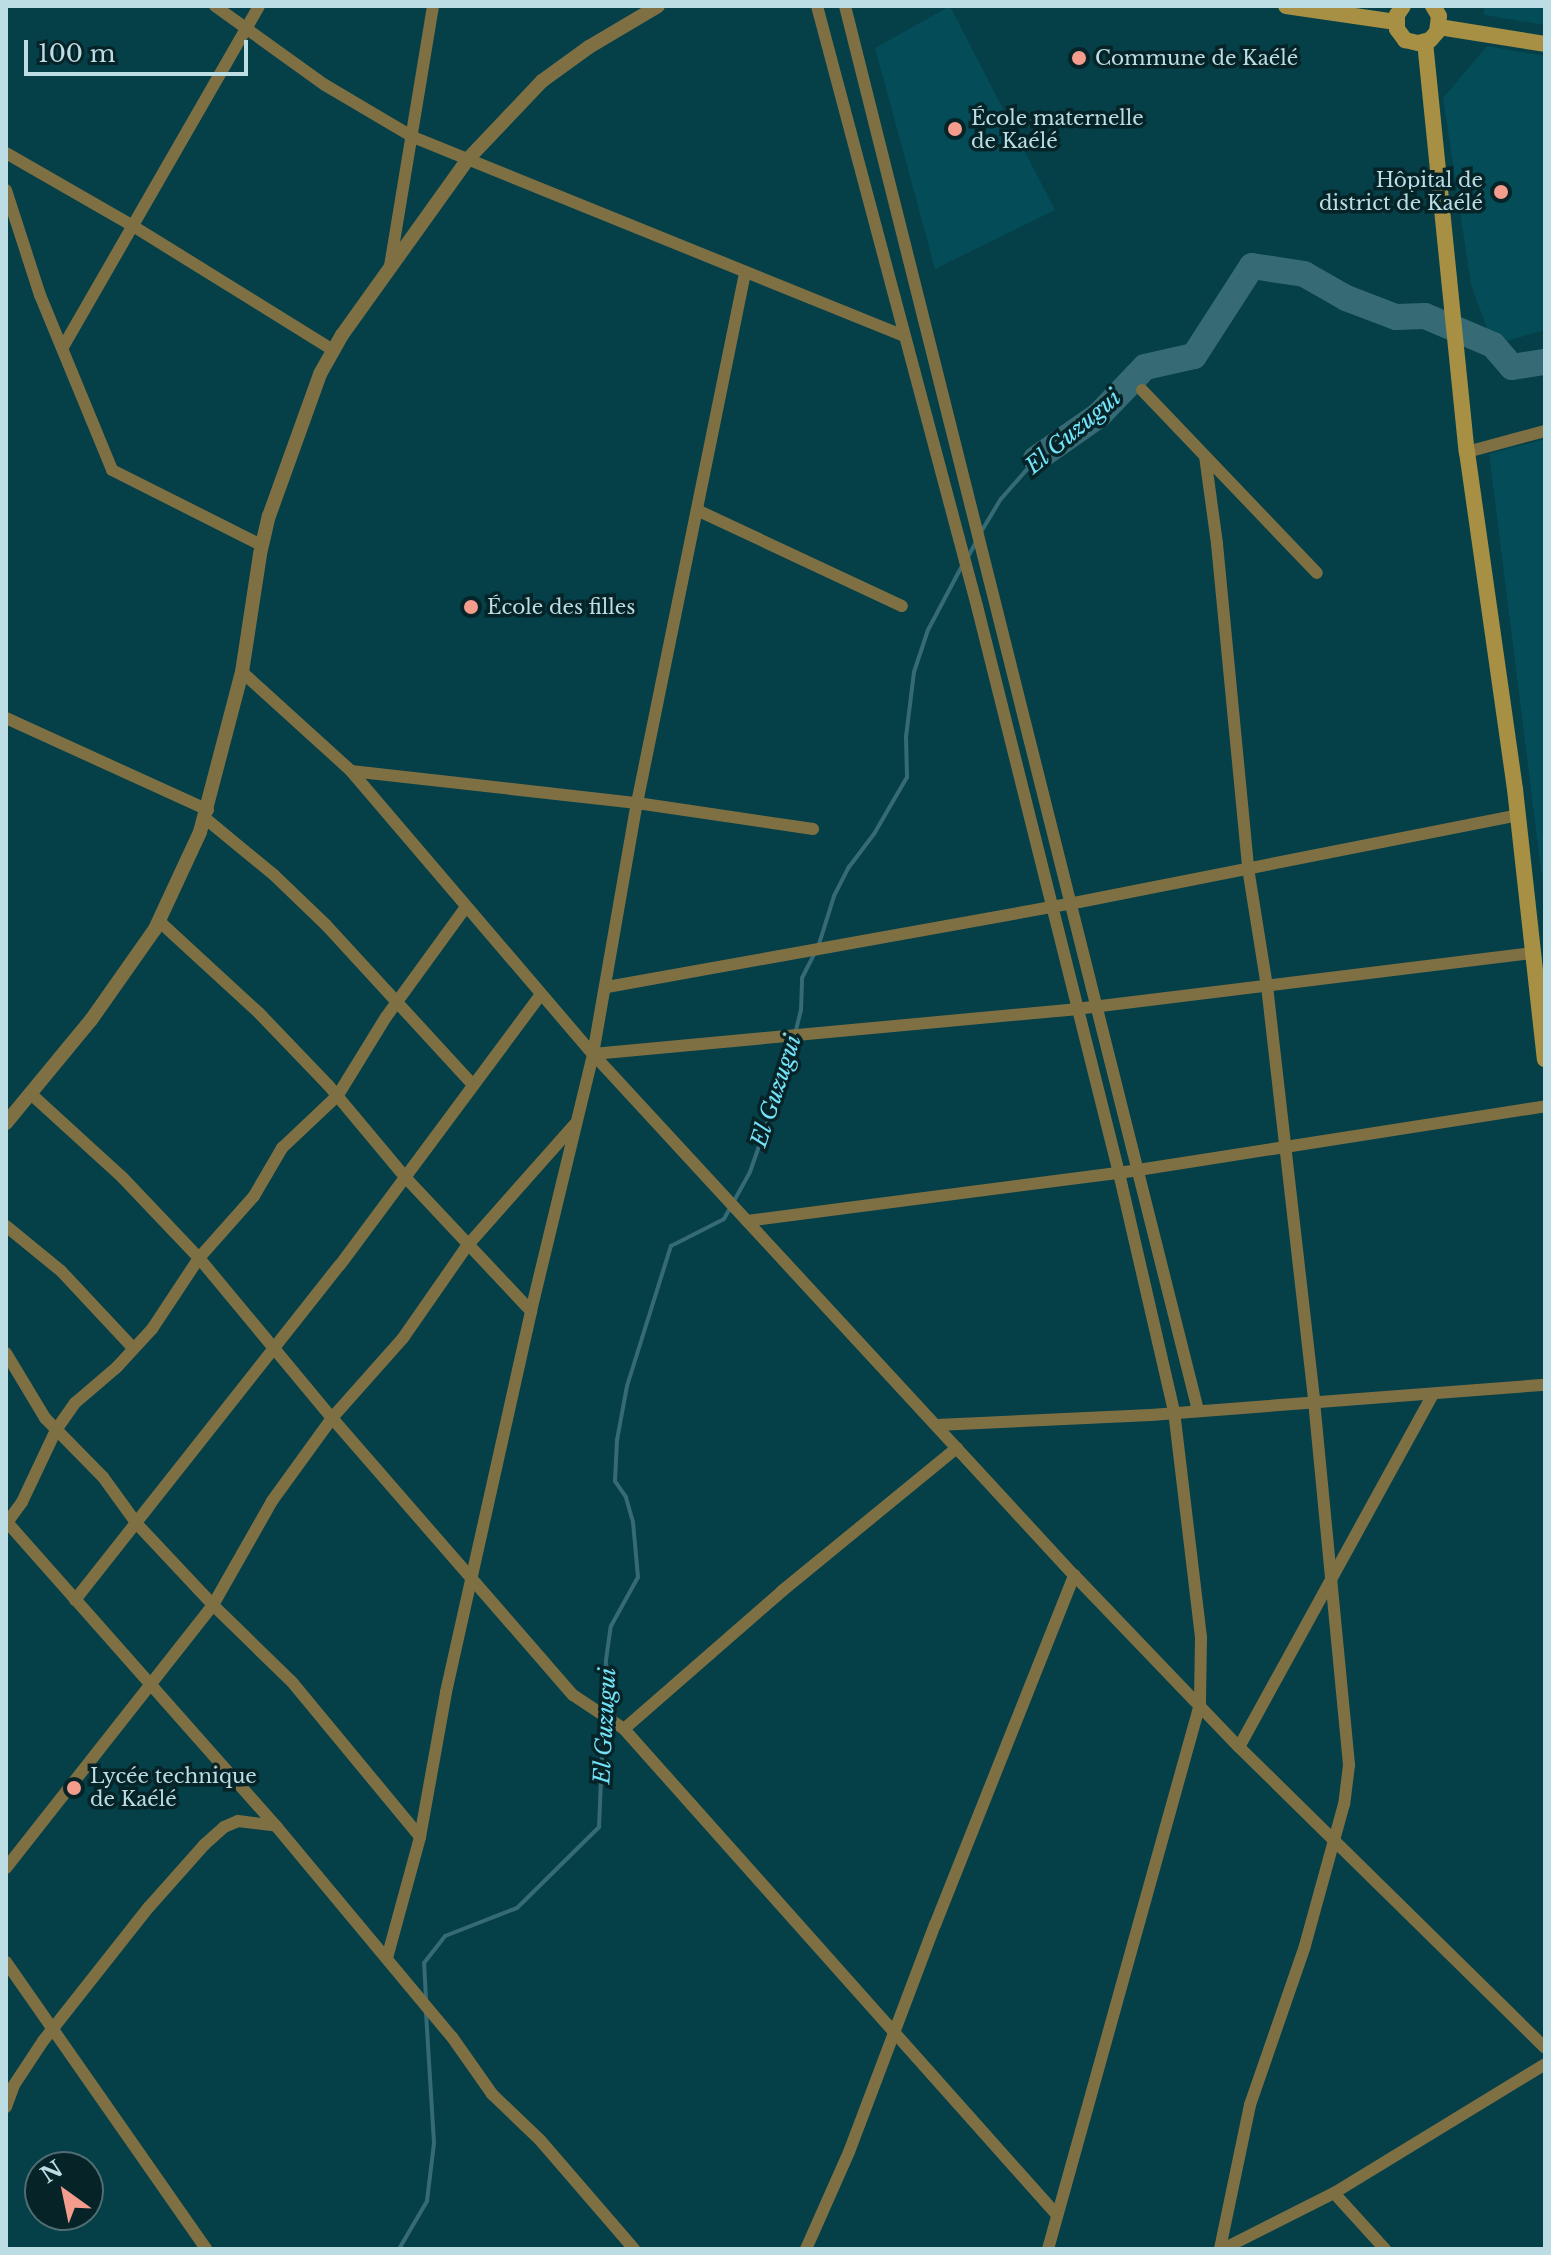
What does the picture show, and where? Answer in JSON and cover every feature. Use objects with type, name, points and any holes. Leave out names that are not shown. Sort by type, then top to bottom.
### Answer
[{"type":"main road","points":[[1286,6],[1396,22]]},
{"type":"main road","points":[[1396,22],[1403,6]]},
{"type":"main road","points":[[1545,44],[1438,12],[1425,42],[1467,452],[1518,815],[1545,1059]]},
{"type":"main road","points":[[1396,22],[1405,40],[1425,42]]},
{"type":"street","points":[[215,6],[325,85],[413,137],[904,336]]},
{"type":"street","points":[[63,347],[259,6]]},
{"type":"street","points":[[390,266],[433,6]]},
{"type":"street","points":[[6,1123],[103,1003],[160,922],[207,815],[242,672],[261,545],[315,388],[333,350],[468,159],[546,78],[623,25],[658,6]]},
{"type":"street","points":[[817,6],[977,606],[1049,907],[1119,1173],[1174,1411],[1201,1637],[1200,1704],[1048,2249]]},
{"type":"street","points":[[845,6],[1198,1410]]},
{"type":"street","points":[[6,153],[133,226],[333,350]]},
{"type":"street","points":[[6,190],[40,295],[113,472],[261,545]]},
{"type":"street","points":[[387,1958],[420,1837],[446,1692],[531,1311],[593,1054],[637,803],[699,511],[745,273]]},
{"type":"street","points":[[1142,390],[1317,573]]},
{"type":"street","points":[[1467,452],[1545,431]]},
{"type":"street","points":[[1205,456],[1217,544],[1248,868],[1267,986],[1314,1401],[1349,1765],[1305,1946],[1250,2105],[1221,2249]]},
{"type":"street","points":[[699,511],[902,606]]},
{"type":"street","points":[[242,672],[351,771],[593,1054],[1074,1575],[1239,1747],[1545,2048]]},
{"type":"street","points":[[6,718],[207,815],[305,905],[399,1001],[472,1084]]},
{"type":"street","points":[[351,771],[637,803],[813,829]]},
{"type":"street","points":[[607,987],[1069,904],[1518,815]]},
{"type":"street","points":[[466,907],[399,1001],[338,1095],[296,1131],[254,1196],[199,1258],[160,1319],[117,1367],[75,1403],[56,1430],[22,1502],[6,1523],[148,1686],[276,1826],[452,2037],[492,2094],[540,2140],[634,2249]]},
{"type":"street","points":[[160,922],[259,1013],[338,1095],[406,1178],[531,1311]]},
{"type":"street","points":[[593,1054],[1076,1009],[1533,953]]},
{"type":"street","points":[[75,1600],[406,1178],[541,994]]},
{"type":"street","points":[[31,1094],[122,1177],[199,1258],[332,1418],[473,1576],[573,1695],[624,1729],[894,2036],[1057,2215]]},
{"type":"street","points":[[747,1221],[1119,1173],[1545,1106]]},
{"type":"street","points":[[6,1868],[213,1605],[272,1501],[332,1418],[403,1338],[467,1246],[578,1120]]},
{"type":"street","points":[[6,1226],[61,1271],[133,1348]]},
{"type":"street","points":[[6,1353],[56,1430],[103,1477],[137,1524],[213,1605],[292,1682],[420,1837]]},
{"type":"street","points":[[937,1425],[1545,1385]]},
{"type":"street","points":[[1239,1747],[1433,1394]]},
{"type":"street","points":[[624,1729],[782,1591],[957,1448]]},
{"type":"street","points":[[806,2249],[849,2152],[940,1910],[1074,1575]]},
{"type":"street","points":[[6,2107],[14,2085],[149,1907],[224,1827],[247,1820],[276,1826]]},
{"type":"street","points":[[6,1962],[206,2249]]},
{"type":"street","points":[[1221,2249],[1334,2193],[1545,2064]]},
{"type":"street","points":[[1334,2193],[1385,2249]]},
{"type":"shaded area","name":"École maternelle de Kaélé","points":[[950,6],[1055,210],[935,269],[875,48]]},
{"type":"shaded area","points":[[1484,6],[1545,6],[1545,25],[1484,15]]},
{"type":"shaded area","name":"Hôpital de district de Kaélé","points":[[1487,46],[1545,56],[1545,330],[1493,345],[1471,285],[1443,98]]},
{"type":"shaded area","points":[[1545,439],[1545,902],[1489,454]]},
{"type":"waterway","name":"El Guzugui","points":[[1036,459],[1099,415],[1145,367],[1194,356],[1252,266],[1304,274],[1346,298],[1396,317],[1425,316],[1493,345],[1512,367],[1545,362]]},
{"type":"waterway","name":"El Guzugui","points":[[981,532],[1001,499],[1036,459]]},
{"type":"waterway","name":"El Guzugui","points":[[968,557],[977,540]]},
{"type":"waterway","name":"El Guzugui","points":[[819,944],[834,896],[849,867],[874,834],[907,777],[906,737],[914,672],[928,630],[963,564]]},
{"type":"waterway","name":"El Guzugui","points":[[426,1999],[424,1963],[445,1936],[517,1908],[599,1827],[606,1660],[611,1626],[638,1577],[633,1522],[626,1497],[615,1481],[617,1440],[627,1386],[671,1246],[724,1219],[750,1172],[787,1066],[801,1010],[802,978],[815,952]]},
{"type":"waterway","name":"El Guzugui","points":[[399,2249],[427,2201],[434,2143],[426,2012]]},
{"type":"place","name":"Commune de Kaélé","points":[[1079,58]]},
{"type":"place","name":"École maternelle de Kaélé","points":[[955,129]]},
{"type":"place","name":"Hôpital de district de Kaélé","points":[[1501,192]]},
{"type":"place","name":"École des filles","points":[[471,607]]},
{"type":"place","name":"Lycée technique de Kaélé","points":[[74,1788]]}]
